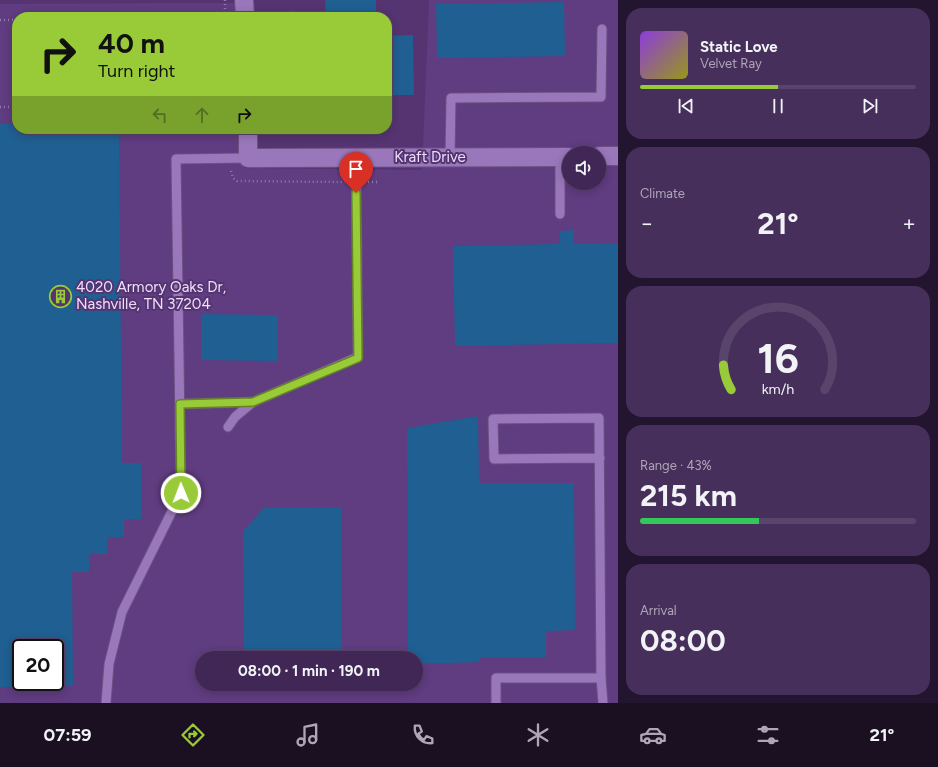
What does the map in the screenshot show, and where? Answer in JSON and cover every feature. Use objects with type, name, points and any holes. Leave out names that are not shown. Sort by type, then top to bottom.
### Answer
[{"type":"street","points":[[244,0],[245,12]]},
{"type":"street","points":[[248,134],[248,158]]},
{"type":"street","points":[[606,156],[618,156]]},
{"type":"street","name":"Kraft Drive","points":[[248,158],[562,157]]},
{"type":"lane","points":[[450,157],[451,98],[601,97],[602,29]]},
{"type":"lane","points":[[106,703],[109,664],[122,612],[181,493],[176,159],[248,158]]},
{"type":"lane","points":[[228,427],[235,417],[253,402],[358,358],[356,158]]},
{"type":"lane","points":[[560,214],[562,190]]},
{"type":"lane","points":[[180,404],[253,402]]},
{"type":"lane","points":[[600,458],[494,459],[493,419],[599,418],[600,458],[601,678],[603,703]]},
{"type":"lane","points":[[496,703],[496,678],[601,678]]},
{"type":"path","points":[[225,0],[225,12]]},
{"type":"path","points":[[0,20],[12,20]]},
{"type":"path","points":[[0,107],[12,107]]},
{"type":"path","points":[[231,171],[233,178],[237,181],[346,182]]},
{"type":"path","points":[[366,182],[379,182]]},
{"type":"shaded area","points":[[429,0],[618,0],[618,703],[0,703],[0,4],[235,3],[236,12],[12,12],[12,134],[242,134],[244,168],[422,170]]},
{"type":"building","points":[[325,0],[376,0],[376,12],[326,12]]},
{"type":"building","points":[[564,2],[565,56],[437,58],[436,4]]},
{"type":"building","points":[[413,35],[414,95],[392,95],[392,36]]},
{"type":"building","name":"4020 Armory Oaks Dr, Nashville, TN 37204","points":[[0,124],[12,124],[12,134],[119,134],[122,463],[141,463],[141,519],[124,519],[124,537],[107,537],[107,554],[89,554],[89,572],[72,572],[73,686],[64,686],[64,639],[12,639],[12,687],[0,687]]},
{"type":"building","points":[[574,230],[574,244],[618,243],[618,343],[455,346],[453,246],[560,244],[559,231]]},
{"type":"building","points":[[201,314],[278,315],[278,361],[201,360]]},
{"type":"building","points":[[478,416],[479,483],[574,483],[575,630],[546,631],[546,657],[480,657],[480,662],[423,664],[423,651],[408,651],[407,428]]},
{"type":"building","points":[[341,507],[342,651],[244,651],[243,531],[264,508]]},
{"type":"place","name":"4020 Armory Oaks Dr, Nashville, TN 37204","points":[[60,296]]},
{"type":"route","points":[[181,493],[180,404],[253,402],[358,358],[356,193]]}]
